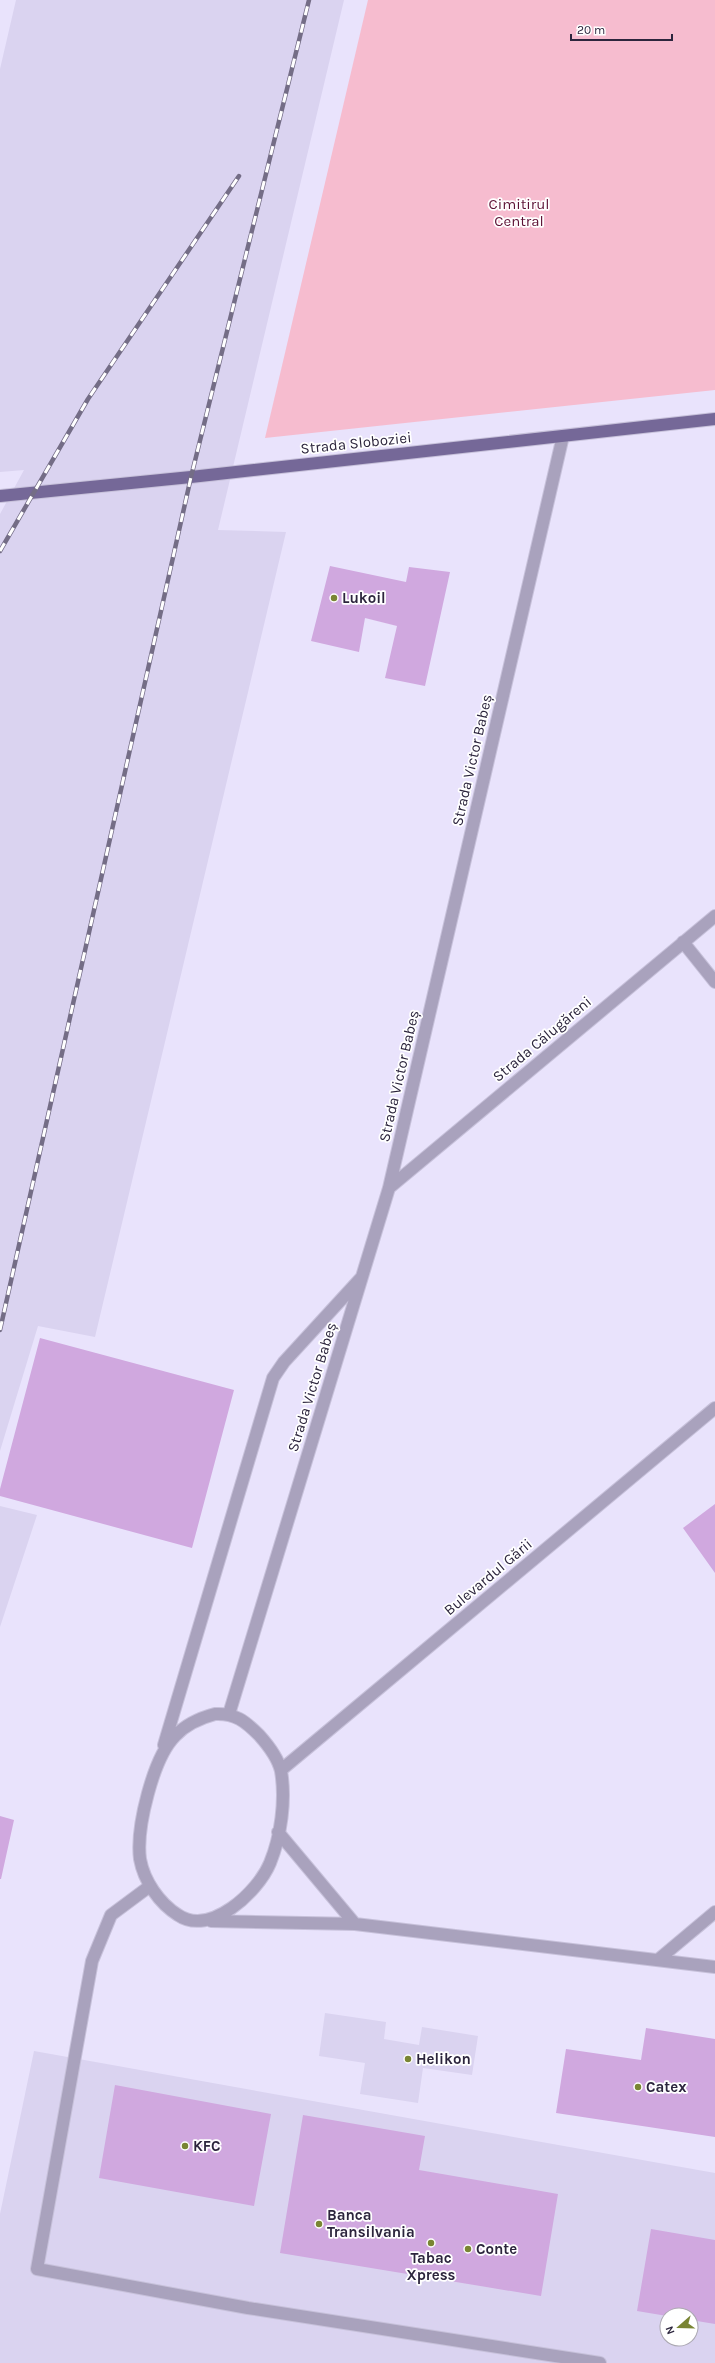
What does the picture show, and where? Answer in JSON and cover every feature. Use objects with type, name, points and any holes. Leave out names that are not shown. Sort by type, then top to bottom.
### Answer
[{"type":"main road","name":"Strada Sloboziei","points":[[0,496],[199,476],[715,419]]},
{"type":"street","name":"Strada Victor Babeș","points":[[229,1714],[389,1188],[563,436]]},
{"type":"street","name":"Strada Călugăreni","points":[[389,1188],[715,916]]},
{"type":"street","points":[[682,942],[715,982]]},
{"type":"street","points":[[363,1276],[284,1362],[273,1378],[158,1764],[146,1798],[141,1828],[140,1859],[150,1886],[166,1907],[185,1920],[355,1924],[659,1959],[715,1967]]},
{"type":"street","name":"Bulevardul Gării","points":[[281,1770],[715,1408]]},
{"type":"street","points":[[158,1764],[174,1736],[187,1726],[214,1714],[229,1714],[251,1727],[269,1746],[281,1770],[283,1805],[270,1864],[254,1887],[232,1909],[208,1921]]},
{"type":"street","points":[[278,1832],[355,1924]]},
{"type":"street","points":[[150,1886],[111,1915],[92,1961],[37,2268],[248,2308],[600,2363]]},
{"type":"street","points":[[659,1959],[715,1912]]},
{"type":"shaded area","points":[[16,0],[344,0],[218,530],[286,532],[95,1337],[38,1326],[0,1451],[0,514],[24,470],[0,472],[0,69]]},
{"type":"shaded area","points":[[0,1506],[37,1515],[0,1627]]},
{"type":"shaded area","name":"Helikon","points":[[325,2013],[386,2022],[384,2039],[419,2045],[422,2027],[478,2036],[472,2075],[423,2068],[418,2103],[360,2094],[365,2063],[319,2056]]},
{"type":"shaded area","points":[[34,2051],[715,2173],[715,2363],[0,2363],[0,2214]]},
{"type":"green space","name":"Cimitirul Central","points":[[368,0],[715,0],[715,390],[265,438]]},
{"type":"building","points":[[330,566],[406,582],[409,567],[450,572],[425,686],[385,678],[397,626],[365,618],[359,652],[311,641]]},
{"type":"building","points":[[40,1338],[234,1390],[192,1548],[0,1496],[0,1489]]},
{"type":"building","points":[[715,1504],[715,1573],[683,1528]]},
{"type":"building","points":[[0,1816],[14,1820],[1,1879],[0,1879]]},
{"type":"building","name":"Catex","points":[[646,2028],[715,2039],[715,2137],[556,2113],[566,2049],[641,2060]]},
{"type":"building","name":"KFC","points":[[115,2085],[271,2114],[254,2206],[99,2178]]},
{"type":"building","points":[[303,2115],[425,2136],[419,2170],[558,2194],[541,2296],[280,2253]]},
{"type":"building","points":[[651,2229],[715,2240],[715,2324],[699,2321],[699,2307],[659,2307],[659,2315],[637,2311]]},
{"type":"railway","points":[[0,1330],[191,477],[309,0]]},
{"type":"railway","points":[[0,551],[88,399],[239,176]]},
{"type":"place","name":"Lukoil","points":[[334,598]]},
{"type":"place","name":"Helikon","points":[[408,2059]]},
{"type":"place","name":"Catex","points":[[638,2087]]},
{"type":"place","name":"KFC","points":[[185,2146]]},
{"type":"place","name":"Banca Transilvania","points":[[319,2224]]},
{"type":"place","name":"Tabac Xpress","points":[[431,2243]]},
{"type":"place","name":"Conte","points":[[468,2249]]}]
